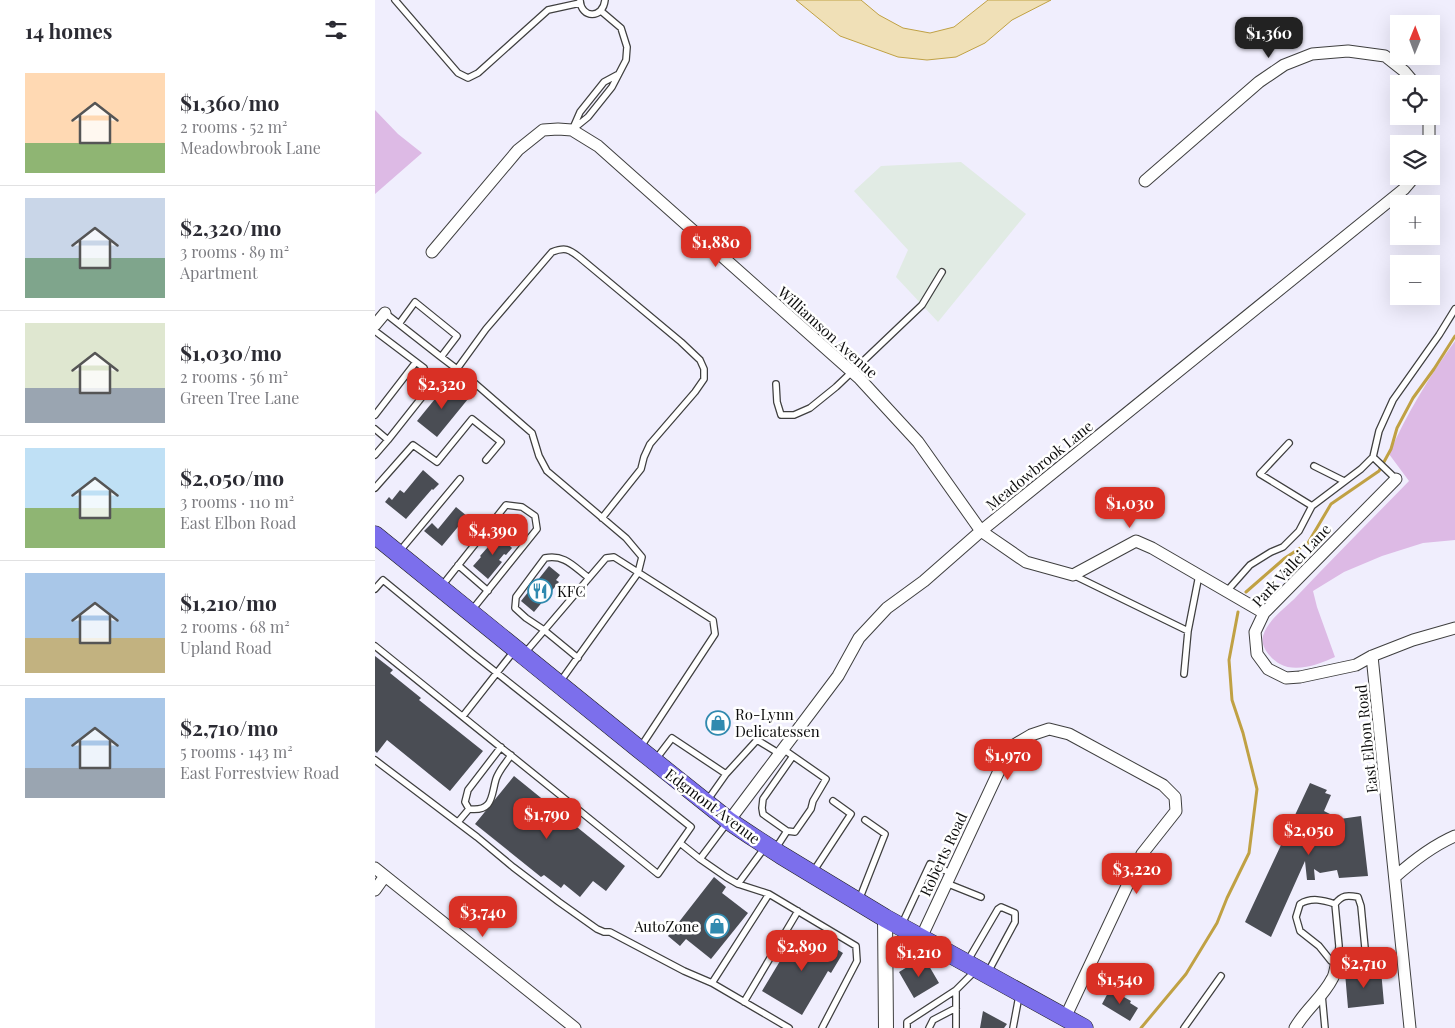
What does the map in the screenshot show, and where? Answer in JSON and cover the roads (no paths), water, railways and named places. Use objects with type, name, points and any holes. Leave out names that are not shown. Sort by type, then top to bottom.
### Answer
[{"type":"main road","name":"Edgmont Avenue","points":[[377,541],[398,554],[440,587],[729,821],[858,902],[1084,1028]]},
{"type":"street","points":[[1145,181],[1259,82],[1284,65],[1312,54],[1348,52],[1385,56],[1407,75]]},
{"type":"street","points":[[432,252],[518,150],[543,130],[572,130]]},
{"type":"street","name":"Williamson Avenue","points":[[572,130],[598,146],[851,371],[918,442],[981,531]]},
{"type":"street","name":"Meadowbrook Lane","points":[[729,821],[838,676],[859,638],[887,608],[924,581],[981,531],[1408,185]]},
{"type":"street","points":[[375,325],[385,313]]},
{"type":"street","name":"Park Vallei Lane","points":[[1396,479],[1264,613],[1255,632],[1257,654],[1268,669],[1286,678],[1301,677],[1356,665],[1372,656],[1413,640],[1455,628]]},
{"type":"street","points":[[981,531],[1027,562],[1073,575],[1136,541],[1264,613]]},
{"type":"street","name":"East Elbon Road","points":[[1372,656],[1410,1028]]},
{"type":"street","name":"Roberts Road","points":[[921,938],[1005,758],[1013,746],[1031,735],[1049,729],[1069,734],[1163,785],[1175,797],[1176,811],[1142,854],[1065,1018]]},
{"type":"street","points":[[1395,877],[1417,858],[1441,842],[1455,836]]},
{"type":"street","points":[[375,868],[575,1028]]},
{"type":"street","points":[[375,890],[385,876]]},
{"type":"street","points":[[885,1028],[893,922]]},
{"type":"street","points":[[1295,1028],[1301,1017],[1332,979],[1337,964]]},
{"type":"lane","points":[[395,0],[458,73],[468,78],[478,73],[548,10],[580,1],[581,8],[585,12],[596,14],[601,11],[605,0]]},
{"type":"lane","points":[[572,130],[588,117],[612,87],[626,60],[627,47],[621,28],[601,11]]},
{"type":"lane","points":[[572,130],[580,112],[604,82],[617,75]]},
{"type":"lane","points":[[457,369],[486,329],[541,264],[553,252],[562,248],[570,250],[579,257],[700,360],[704,369],[704,379],[650,444],[641,469],[602,518]]},
{"type":"lane","points":[[776,384],[777,402],[781,415],[793,415],[810,408],[836,387],[922,305],[942,272]]},
{"type":"lane","points":[[399,324],[415,302],[457,336],[441,357]]},
{"type":"lane","points":[[1227,591],[1250,565],[1271,552],[1283,548],[1299,531],[1312,506],[1361,469],[1373,457],[1379,431],[1393,400],[1455,309]]},
{"type":"lane","points":[[385,313],[470,379],[533,433],[539,456],[547,471],[626,538],[642,556],[638,573],[559,683]]},
{"type":"lane","points":[[375,331],[424,368],[427,377],[426,392],[375,455]]},
{"type":"lane","points":[[375,415],[416,362]]},
{"type":"lane","points":[[375,488],[413,445],[437,462],[472,419],[501,442],[486,460]]},
{"type":"lane","points":[[375,429],[388,440]]},
{"type":"lane","points":[[1289,443],[1260,474],[1312,506]]},
{"type":"lane","points":[[1373,457],[1396,479]]},
{"type":"lane","points":[[1314,466],[1344,482]]},
{"type":"lane","points":[[398,554],[460,479]]},
{"type":"lane","points":[[440,587],[506,505],[522,507],[535,516],[537,528],[471,612]]},
{"type":"lane","points":[[578,658],[515,608],[515,598],[545,558],[556,556],[567,561],[589,578]]},
{"type":"lane","points":[[463,716],[497,672],[544,630],[606,558],[614,557],[713,620],[715,634],[639,749]]},
{"type":"lane","points":[[458,565],[488,591]]},
{"type":"lane","points":[[1073,575],[1188,631]]},
{"type":"lane","points":[[1184,674],[1188,631],[1199,575]]},
{"type":"lane","points":[[375,589],[383,580],[691,827],[658,874],[375,646]]},
{"type":"lane","points":[[654,762],[672,738],[726,774]]},
{"type":"lane","points":[[706,803],[726,774],[757,740],[793,756],[826,779],[813,801],[811,809],[795,832],[787,831],[763,814],[761,808],[763,799],[793,756]]},
{"type":"lane","points":[[469,809],[465,802],[468,790],[501,747]]},
{"type":"lane","points":[[469,809],[479,810],[486,806],[492,798],[496,778],[511,756]]},
{"type":"lane","points":[[375,760],[458,822],[520,873],[597,929],[610,932],[684,971],[712,983],[789,1028]]},
{"type":"lane","points":[[812,874],[851,814],[833,801]]},
{"type":"lane","points":[[458,822],[469,809]]},
{"type":"lane","points":[[858,902],[885,834],[865,820]]},
{"type":"lane","points":[[700,859],[729,821]]},
{"type":"lane","points":[[738,884],[787,831]]},
{"type":"lane","points":[[680,843],[726,877],[738,884],[769,894],[856,946],[857,961],[822,1028]]},
{"type":"lane","points":[[893,922],[930,864],[981,897]]},
{"type":"lane","points":[[712,983],[769,894]]},
{"type":"lane","points":[[1335,904],[1315,899],[1305,901],[1300,904],[1295,917],[1300,931],[1319,946],[1331,961],[1337,964],[1360,961],[1365,948],[1361,906],[1358,898],[1350,896],[1340,898],[1335,904],[1339,946],[1337,964]]},
{"type":"lane","points":[[907,1028],[907,1022],[956,990],[977,968],[1015,922],[1015,914],[1001,907],[997,909],[977,968]]},
{"type":"lane","points":[[744,1002],[798,911]]},
{"type":"lane","points":[[1184,1028],[1221,976]]},
{"type":"lane","points":[[956,990],[956,1028]]},
{"type":"lane","points":[[1013,1028],[1019,992]]},
{"type":"lane","points":[[1321,994],[1325,1028]]},
{"type":"lane","points":[[929,1028],[933,1020],[956,1008]]},
{"type":"waterway","points":[[1246,592],[1285,558],[1308,543],[1331,504],[1379,471],[1391,449],[1397,428],[1413,398],[1455,336]]},
{"type":"waterway","points":[[1141,1028],[1186,974],[1217,923],[1249,853],[1257,789],[1243,733],[1232,700],[1229,660],[1238,612]]},
{"type":"place","name":"KFC","points":[[540,591]]},
{"type":"place","name":"Ro-Lynn Delicatessen","points":[[718,723]]},
{"type":"place","name":"AutoZone","points":[[717,926]]}]
